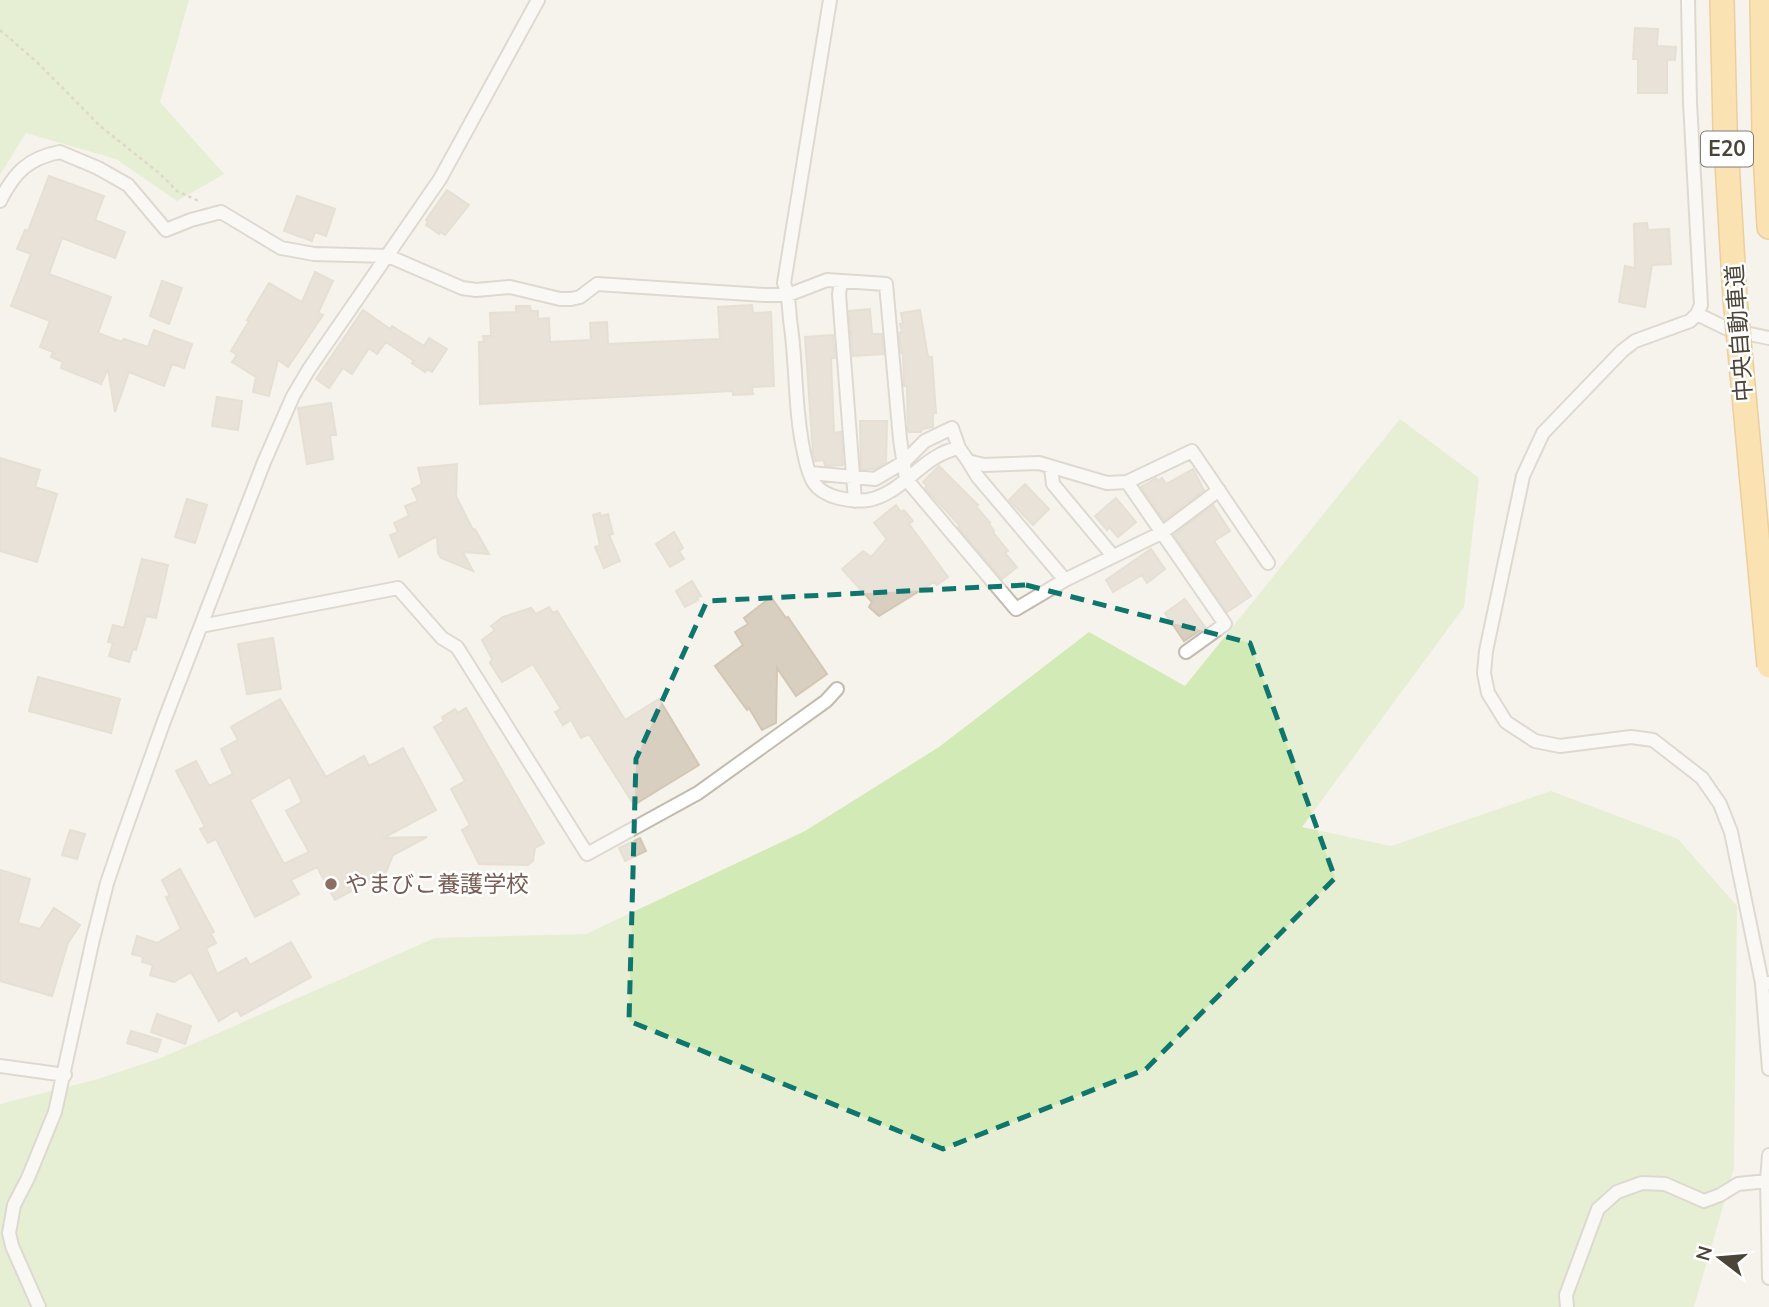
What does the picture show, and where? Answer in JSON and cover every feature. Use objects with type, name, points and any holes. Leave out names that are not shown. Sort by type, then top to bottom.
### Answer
[{"type":"highway","name":"中央自動車道","points":[[1722,0],[1725,128],[1735,298],[1769,666]]},
{"type":"highway","name":"E20","points":[[1762,0],[1764,134],[1769,227]]},
{"type":"street","points":[[39,1307],[12,1246],[10,1218],[55,1112],[107,883],[164,721],[264,462],[293,396],[440,179],[538,0]]},
{"type":"street","points":[[830,0],[784,283],[788,295],[799,434],[810,473],[820,490],[855,501],[887,495],[947,450],[959,448]]},
{"type":"street","points":[[1688,0],[1690,102],[1701,304],[1690,321],[1635,341],[1622,351],[1543,433],[1523,476],[1495,602],[1484,673],[1488,693],[1506,722],[1535,741],[1560,746],[1632,737],[1653,740],[1702,778],[1720,804],[1731,832],[1766,983],[1769,1069]]},
{"type":"street","points":[[0,201],[11,179],[25,167],[34,160],[60,152],[98,168],[128,185],[166,230],[215,213],[227,214],[281,248],[314,254],[388,256],[462,288],[476,290],[510,287],[560,299],[580,297],[597,284],[788,295],[827,280],[886,284],[906,479],[1016,609],[1065,580],[1163,532],[1219,490]]},
{"type":"street","points":[[841,281],[839,294],[855,501]]},
{"type":"street","points":[[1697,314],[1730,330],[1769,338]]},
{"type":"street","points":[[810,473],[875,479],[904,462],[925,442],[951,428],[959,448],[977,476],[1065,580]]},
{"type":"street","points":[[968,461],[984,465],[1040,463],[1107,484],[1127,482],[1192,451],[1268,563]]},
{"type":"street","points":[[1052,467],[1053,484],[1113,556]]},
{"type":"street","points":[[1127,482],[1225,624],[1186,652]]},
{"type":"street","points":[[201,626],[398,588],[442,638],[457,647],[587,854],[698,793],[826,701],[837,689]]},
{"type":"street","points":[[0,1066],[65,1075]]},
{"type":"street","points":[[1769,1155],[1769,1279]]},
{"type":"street","points":[[1567,1307],[1566,1295],[1598,1209],[1617,1192],[1642,1183],[1665,1184],[1704,1201],[1738,1184],[1767,1181]]},
{"type":"path","points":[[0,30],[38,63],[100,125],[177,191],[227,214]]},
{"type":"highlighted area","points":[[1026,585],[1250,643],[1335,878],[1146,1069],[943,1149],[629,1021],[636,759],[707,601]]},
{"type":"green space","points":[[0,0],[189,0],[160,102],[224,174],[177,201],[116,159],[26,133],[0,175]]},
{"type":"green space","points":[[1400,419],[1479,478],[1464,607],[1302,827],[1391,846],[1551,791],[1678,839],[1737,906],[1734,1168],[1694,1307],[0,1307],[0,1104],[98,1079],[161,1058],[435,938],[586,934],[805,831],[939,747],[1089,632],[1185,686]]},
{"type":"building","points":[[1635,28],[1658,29],[1657,46],[1676,47],[1675,60],[1667,60],[1667,93],[1638,93],[1638,59],[1633,59]]},
{"type":"building","points":[[49,176],[104,196],[95,220],[125,232],[115,258],[62,238],[49,274],[111,297],[98,333],[122,342],[124,339],[148,347],[154,330],[192,344],[184,368],[172,364],[164,386],[129,372],[115,412],[108,369],[101,384],[61,368],[63,362],[51,357],[53,352],[40,347],[50,321],[11,306],[31,254],[17,249],[25,230],[28,231]]},
{"type":"building","points":[[447,190],[469,205],[445,235],[426,225],[426,220]]},
{"type":"building","points":[[297,196],[335,209],[326,236],[315,232],[312,241],[284,231]]},
{"type":"building","points":[[1647,223],[1648,230],[1669,229],[1671,264],[1652,265],[1645,307],[1619,302],[1625,266],[1635,268],[1634,224]]},
{"type":"building","points":[[315,272],[333,281],[318,313],[323,315],[288,367],[278,360],[269,396],[253,392],[256,377],[232,362],[237,355],[231,351],[249,321],[247,320],[269,283],[302,302]]},
{"type":"building","points":[[162,281],[182,288],[169,324],[150,316]]},
{"type":"building","points":[[752,305],[753,313],[771,312],[774,386],[752,387],[753,394],[733,395],[733,391],[480,404],[479,342],[484,342],[483,336],[491,336],[490,313],[516,312],[516,306],[530,306],[531,311],[538,311],[538,319],[549,318],[550,342],[591,340],[590,323],[607,322],[608,344],[720,339],[718,307]]},
{"type":"building","points":[[870,309],[872,334],[882,334],[884,354],[853,356],[849,311]]},
{"type":"building","points":[[363,310],[390,329],[392,326],[424,346],[429,338],[447,349],[432,372],[427,369],[425,372],[386,342],[377,354],[369,348],[352,374],[343,368],[329,388],[316,379]]},
{"type":"building","points":[[920,310],[928,357],[932,357],[936,413],[933,413],[933,427],[922,429],[921,432],[908,432],[907,386],[904,386],[903,353],[899,333],[902,332],[900,324],[903,323],[901,313]]},
{"type":"building","points":[[833,335],[835,358],[831,358],[834,433],[841,432],[843,465],[825,466],[824,460],[815,461],[813,453],[805,337]]},
{"type":"building","points":[[217,397],[242,401],[238,430],[212,426]]},
{"type":"building","points":[[331,403],[336,435],[330,435],[333,459],[307,464],[298,408]]},
{"type":"building","points":[[860,421],[887,421],[886,463],[875,469],[861,469]]},
{"type":"building","points":[[0,458],[40,470],[35,487],[57,494],[37,562],[0,551]]},
{"type":"building","points":[[457,464],[456,496],[489,554],[463,552],[473,571],[441,558],[437,536],[399,557],[390,535],[398,532],[394,523],[409,516],[405,506],[418,501],[412,489],[422,484],[418,468]]},
{"type":"building","points":[[939,466],[978,505],[976,506],[1008,551],[1005,553],[1017,567],[1002,579],[958,527],[960,526],[925,488],[927,486],[923,482]]},
{"type":"building","points":[[1193,469],[1204,490],[1164,520],[1141,487],[1156,478],[1158,481],[1162,478],[1166,484]]},
{"type":"building","points":[[1025,484],[1049,509],[1033,525],[1009,500]]},
{"type":"building","points":[[1116,498],[1136,522],[1118,537],[1109,527],[1107,530],[1095,516]]},
{"type":"building","points":[[187,499],[207,505],[195,543],[175,537]]},
{"type":"building","points":[[896,505],[913,521],[909,524],[948,577],[937,585],[934,582],[879,616],[869,607],[872,602],[842,569],[863,551],[871,557],[887,539],[874,523]]},
{"type":"building","points":[[1213,505],[1230,531],[1214,541],[1251,596],[1227,612],[1174,535]]},
{"type":"building","points":[[600,513],[601,516],[608,514],[613,534],[609,535],[620,561],[604,568],[595,547],[600,545],[593,515]]},
{"type":"building","points":[[674,532],[683,548],[679,551],[684,559],[670,567],[656,544]]},
{"type":"building","points":[[1151,549],[1165,569],[1147,583],[1142,575],[1113,592],[1106,580]]},
{"type":"building","points":[[142,559],[168,565],[156,618],[146,616],[136,650],[133,649],[129,662],[109,656],[113,643],[108,642],[113,625],[124,628]]},
{"type":"building","points":[[692,581],[701,596],[685,607],[676,591]]},
{"type":"building","points":[[771,597],[827,674],[796,696],[777,668],[776,723],[762,730],[749,708],[747,710],[715,666],[743,645],[735,632],[748,624],[744,618]]},
{"type":"building","points":[[1185,599],[1205,627],[1184,641],[1165,613]]},
{"type":"building","points":[[549,607],[553,613],[557,611],[625,720],[659,699],[699,765],[634,805],[589,734],[581,738],[571,720],[563,725],[555,712],[561,709],[533,664],[502,682],[490,663],[492,659],[482,640],[495,630],[491,626],[503,617],[531,608],[536,614]]},
{"type":"building","points":[[273,638],[281,689],[247,694],[238,644]]},
{"type":"building","points":[[38,677],[120,699],[111,733],[29,711]]},
{"type":"building","points":[[280,699],[326,777],[364,756],[369,766],[403,748],[436,810],[383,838],[427,837],[393,855],[386,872],[335,900],[317,867],[291,880],[299,894],[255,917],[216,839],[208,843],[200,829],[205,827],[176,771],[196,761],[209,786],[233,774],[221,749],[238,740],[231,727]],"holes":[[[290,777],[302,802],[286,811],[309,852],[284,864],[250,800]]]},
{"type":"building","points":[[466,708],[544,843],[535,848],[533,861],[528,865],[479,864],[462,830],[470,825],[451,789],[465,781],[434,727],[444,721],[442,717],[455,709],[458,713]]},
{"type":"building","points":[[70,830],[85,834],[77,859],[62,855]]},
{"type":"building","points":[[640,838],[646,851],[625,861],[619,848]]},
{"type":"building","points":[[180,869],[214,932],[211,934],[216,943],[206,948],[217,974],[246,958],[250,965],[291,942],[311,977],[241,1016],[237,1010],[219,1021],[191,972],[174,982],[150,975],[153,965],[142,962],[143,957],[132,954],[137,936],[157,943],[181,929],[166,897],[170,896],[162,880]]},
{"type":"building","points":[[0,870],[30,879],[18,923],[40,929],[54,908],[80,925],[68,943],[52,996],[0,981]]},
{"type":"building","points":[[157,1014],[191,1026],[185,1044],[151,1032]]},
{"type":"building","points":[[131,1031],[161,1040],[157,1052],[127,1043]]},
{"type":"place","name":"やまびこ養護学校","points":[[331,884]]}]
